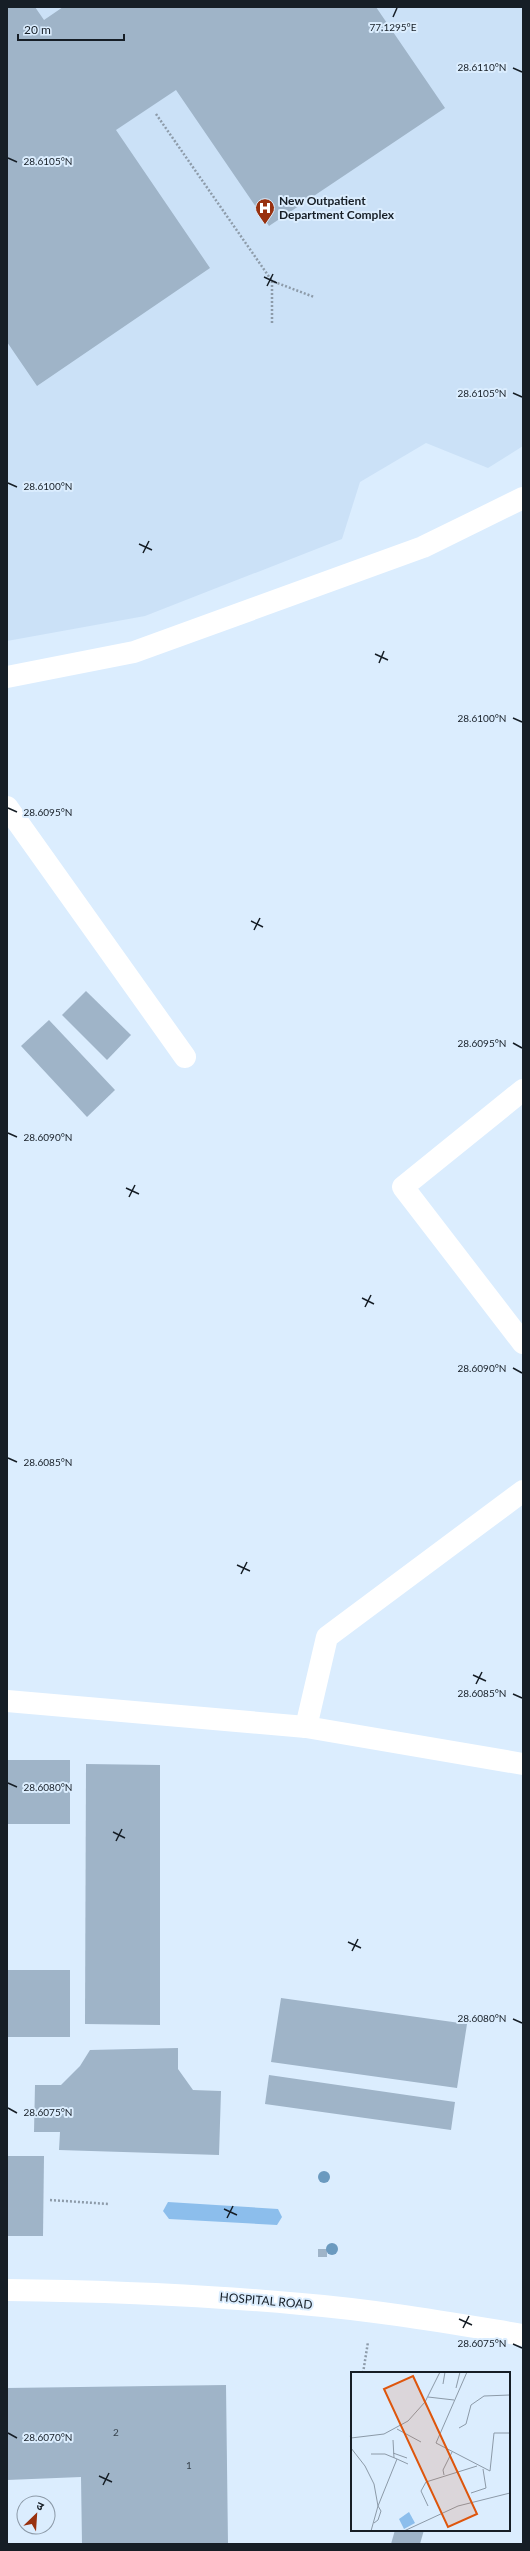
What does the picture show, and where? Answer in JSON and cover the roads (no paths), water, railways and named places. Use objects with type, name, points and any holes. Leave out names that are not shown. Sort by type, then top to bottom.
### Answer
[{"type":"street","points":[[7,677],[134,652],[423,547],[523,498]]},
{"type":"street","points":[[7,807],[185,1058]]},
{"type":"street","points":[[523,1090],[403,1186],[523,1343]]},
{"type":"street","points":[[306,1727],[327,1637],[523,1491]]},
{"type":"street","points":[[7,1701],[306,1727],[523,1764]]},
{"type":"street","name":"HOSPITAL ROAD","points":[[7,2290],[127,2291],[302,2304],[374,2312],[523,2336]]},
{"type":"place","name":"New Outpatient Department Complex","points":[[265,225]]}]
